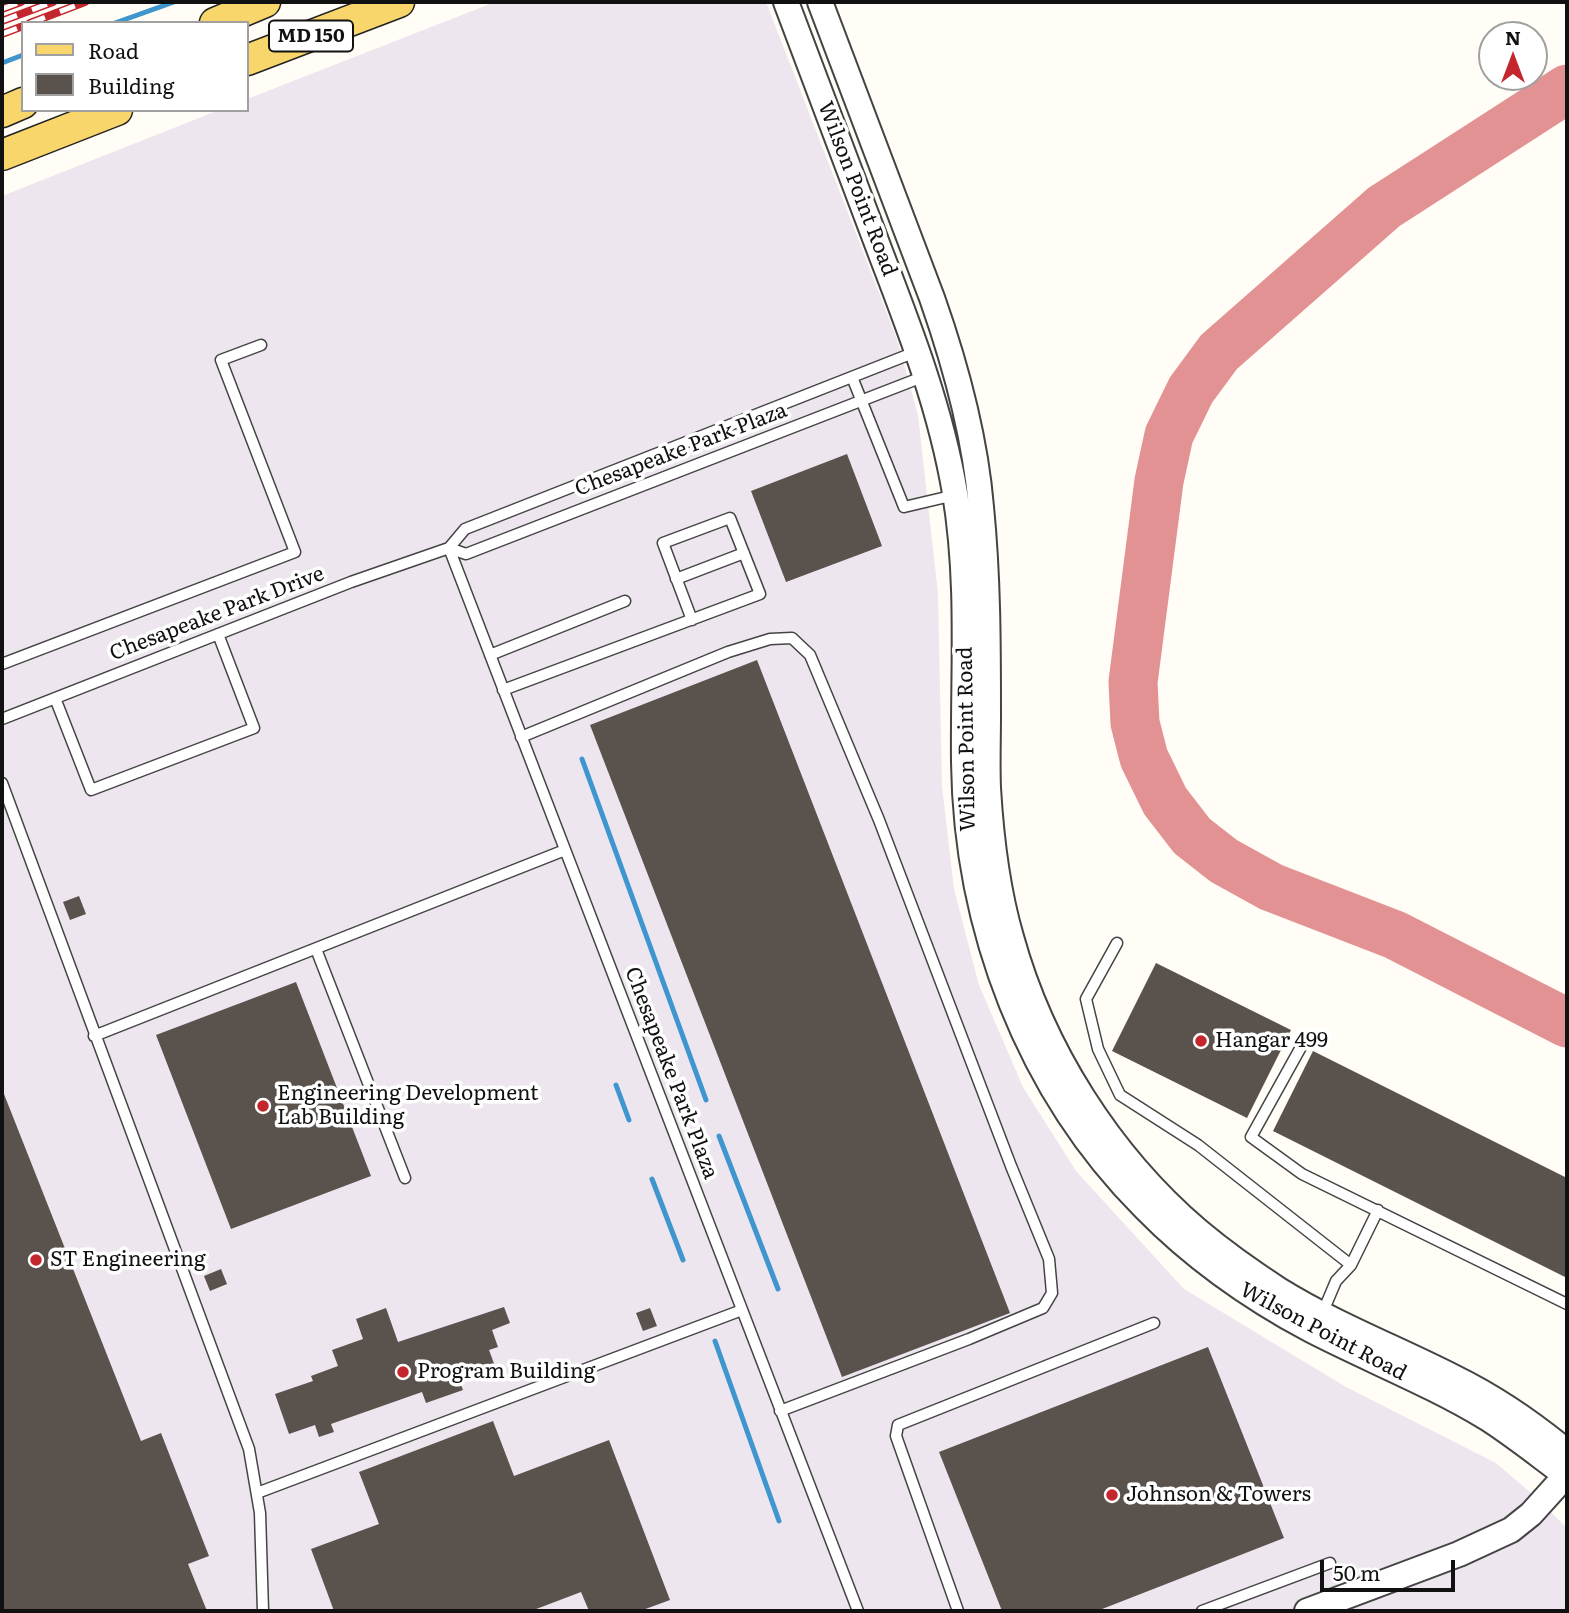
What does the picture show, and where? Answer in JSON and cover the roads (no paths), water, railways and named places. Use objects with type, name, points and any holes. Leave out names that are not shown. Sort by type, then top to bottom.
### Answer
[{"type":"main road","name":"MD 150","points":[[220,21],[265,2]]},
{"type":"main road","name":"MD 150","points":[[248,60],[399,2]]},
{"type":"main road","points":[[2,112],[21,104]]},
{"type":"main road","points":[[2,155],[112,112]]},
{"type":"street","name":"Wilson Point Road","points":[[786,2],[919,351],[943,435],[956,495],[965,602],[964,764],[969,841],[989,942],[1006,992],[1034,1055],[1082,1135],[1114,1176],[1186,1247],[1224,1278],[1317,1322],[1487,1418],[1567,1469]]},
{"type":"street","name":"Wilson Point Road","points":[[820,2],[947,340],[970,429],[981,505],[987,592],[988,785],[991,823],[999,884],[1020,966],[1048,1034],[1072,1079],[1126,1157],[1196,1229],[1279,1290],[1317,1322]]},
{"type":"street","points":[[1307,1611],[1459,1554],[1511,1530],[1531,1514],[1567,1469]]},
{"type":"lane","points":[[2,664],[295,552],[221,359],[261,345]]},
{"type":"lane","name":"Chesapeake Park Plaza","points":[[449,548],[465,529],[919,351]]},
{"type":"lane","name":"Chesapeake Park Plaza","points":[[449,548],[466,554],[927,375]]},
{"type":"lane","points":[[852,377],[904,507],[956,495]]},
{"type":"lane","points":[[503,690],[692,620],[760,594],[730,518],[663,543],[692,620]]},
{"type":"lane","name":"Chesapeake Park Plaza","points":[[449,548],[858,1611]]},
{"type":"lane","name":"Chesapeake Park Drive","points":[[2,719],[351,582],[449,548]]},
{"type":"lane","points":[[676,579],[744,553]]},
{"type":"lane","points":[[490,655],[625,601]]},
{"type":"lane","points":[[55,698],[91,790],[242,733],[254,728],[218,634]]},
{"type":"lane","points":[[522,737],[728,652],[769,639],[792,638],[810,655],[879,820],[1049,1259],[1052,1293],[1043,1308],[780,1411]]},
{"type":"lane","points":[[2,783],[249,1449],[257,1493],[263,1611]]},
{"type":"lane","points":[[94,1036],[565,850]]},
{"type":"lane","points":[[1117,943],[1086,999],[1098,1049],[1119,1095],[1198,1145],[1351,1265]]},
{"type":"lane","points":[[316,949],[405,1178]]},
{"type":"lane","points":[[1306,1038],[1251,1137],[1302,1174],[1567,1304]]},
{"type":"lane","points":[[1317,1322],[1336,1281],[1351,1265],[1378,1210]]},
{"type":"lane","points":[[257,1493],[742,1310]]},
{"type":"lane","points":[[958,1611],[896,1436],[898,1425],[1154,1323]]},
{"type":"lane","points":[[1202,1611],[1330,1563]]},
{"type":"waterway","points":[[121,21],[174,2]]},
{"type":"waterway","points":[[2,63],[21,56]]},
{"type":"waterway","points":[[582,759],[706,1100]]},
{"type":"waterway","points":[[616,1085],[629,1120]]},
{"type":"waterway","points":[[719,1136],[778,1289]]},
{"type":"waterway","points":[[652,1179],[683,1260]]},
{"type":"waterway","points":[[715,1341],[779,1521]]},
{"type":"railway","points":[[2,9],[21,2]]},
{"type":"railway","points":[[2,21],[53,2]]},
{"type":"railway","points":[[35,21],[85,2]]},
{"type":"railway","points":[[2,34],[21,27]]},
{"type":"place","name":"Hangar 499","points":[[1201,1041]]},
{"type":"place","name":"Engineering Development Lab Building","points":[[263,1106]]},
{"type":"place","name":"ST Engineering","points":[[36,1260]]},
{"type":"place","name":"Program Building","points":[[403,1372]]},
{"type":"place","name":"Johnson & Towers","points":[[1112,1495]]}]
